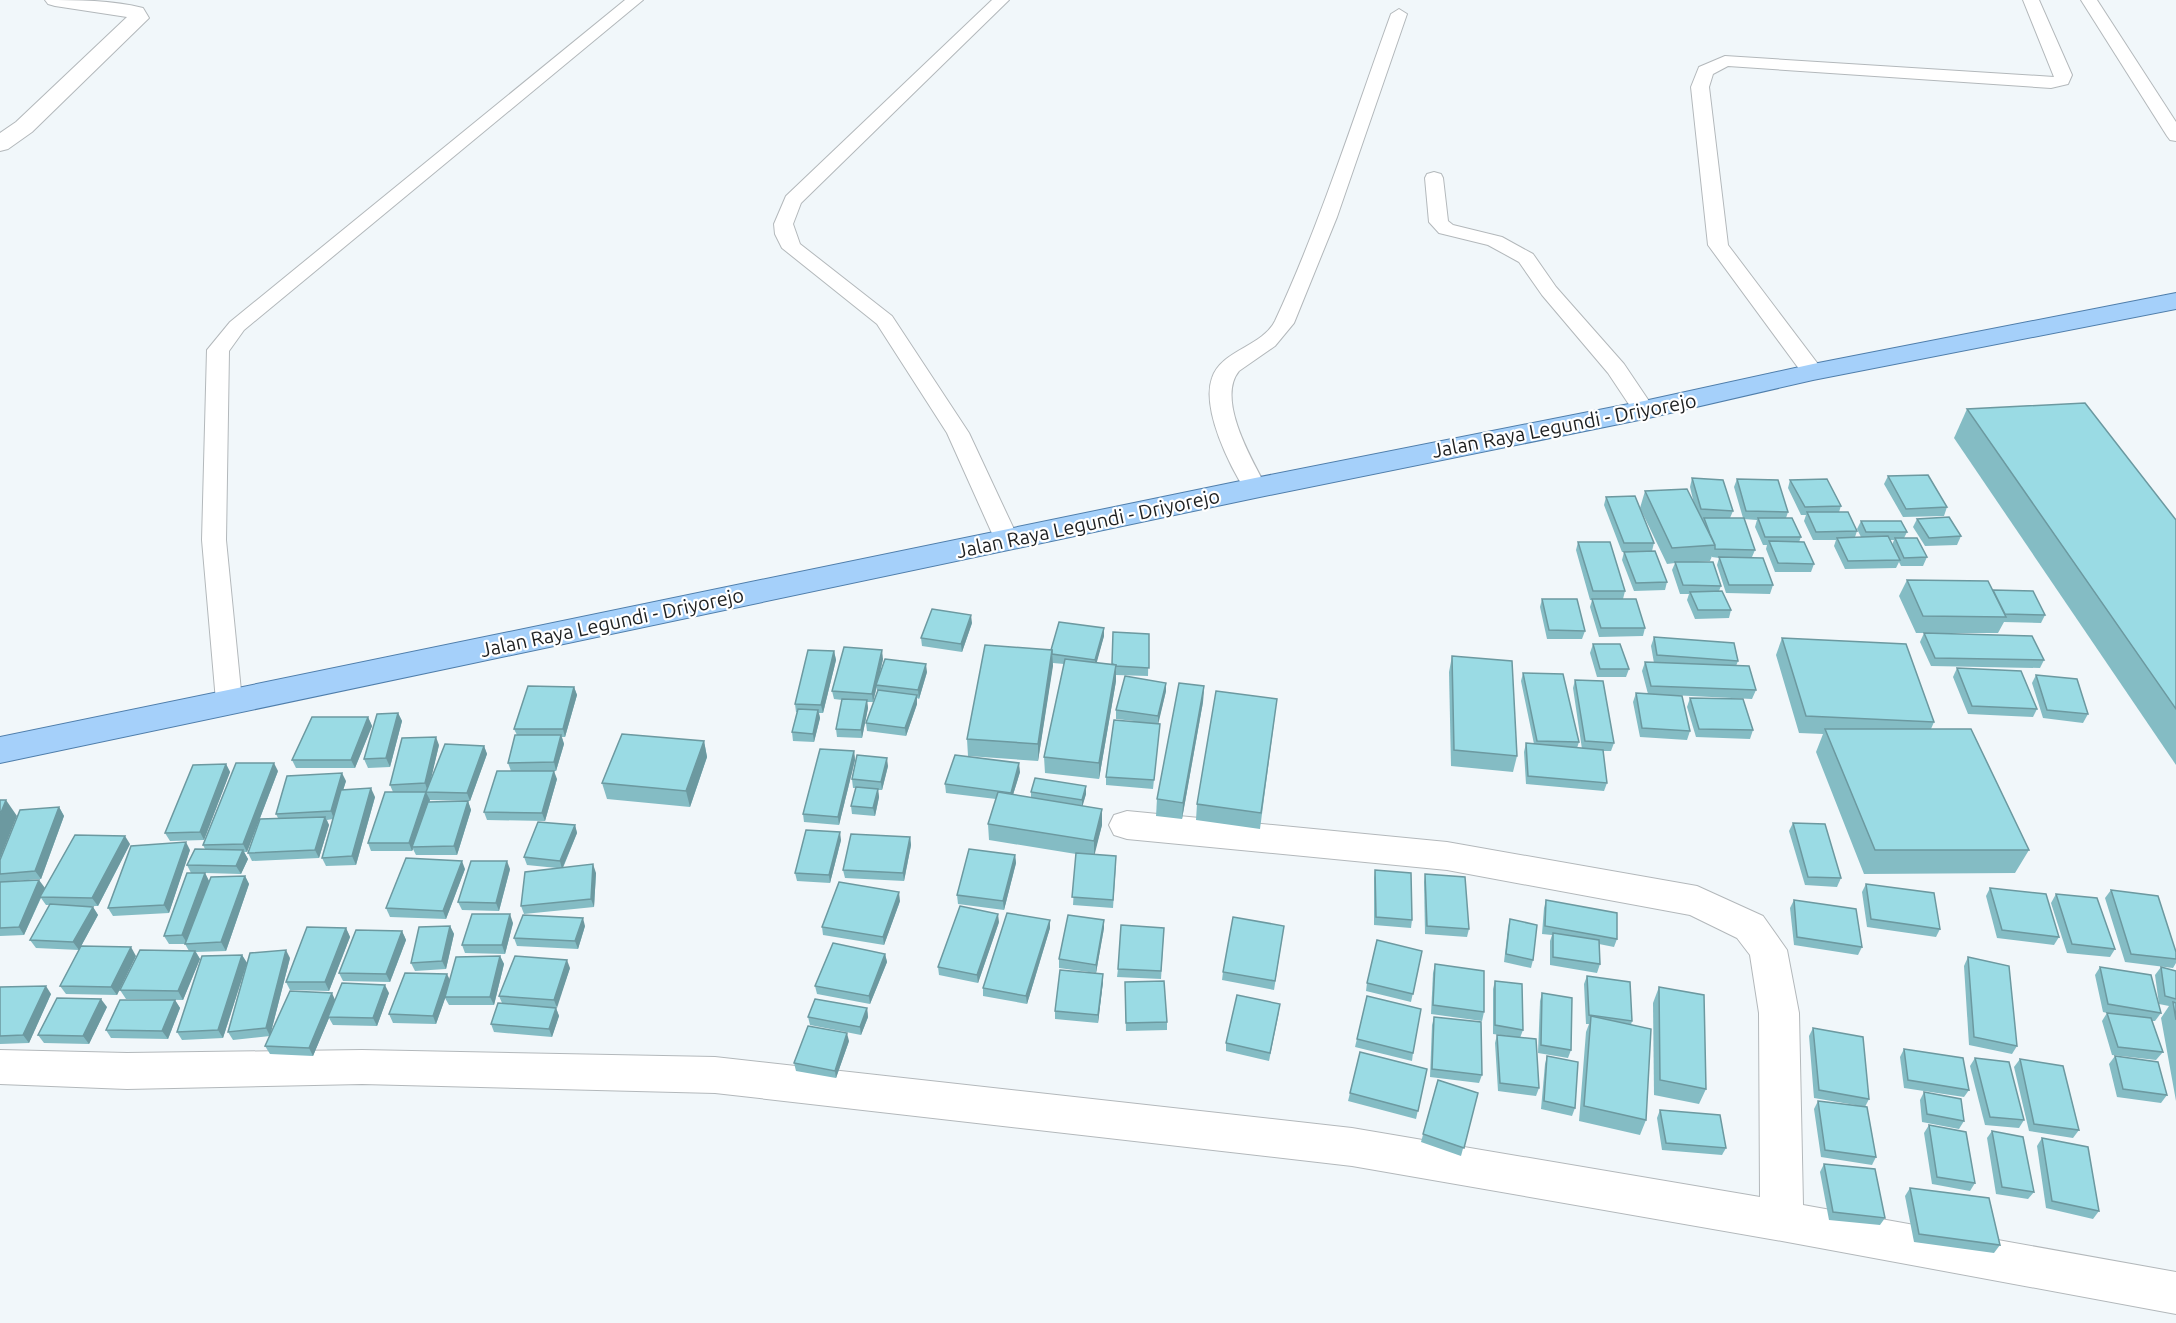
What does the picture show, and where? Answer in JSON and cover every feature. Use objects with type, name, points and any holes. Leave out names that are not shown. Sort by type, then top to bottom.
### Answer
[{"type":"main road","name":"Jalan Raya Legundi - Driyorejo","points":[[0,750],[1255,488],[1644,411],[1813,372],[2176,301]]},
{"type":"street","points":[[0,144],[24,127],[138,18],[136,12],[55,0]]},
{"type":"street","points":[[1127,825],[1447,856],[1697,902],[1750,927],[1768,950],[1779,1013],[1782,1221]]},
{"type":"street","points":[[0,1067],[127,1071],[362,1068],[619,1071],[716,1075],[1352,1147],[1782,1221],[2176,1293]]},
{"type":"lane","points":[[229,701],[214,540],[218,350],[237,326],[635,0]]},
{"type":"lane","points":[[1001,0],[793,200],[784,217],[783,233],[792,248],[885,320],[958,433],[1007,540]]},
{"type":"lane","points":[[1813,372],[1718,245],[1700,87],[1705,71],[1725,61],[2051,83],[2062,80],[2063,75],[2031,0]]},
{"type":"lane","points":[[2089,0],[2176,136]]},
{"type":"lane","points":[[1255,488],[1232,442],[1223,416],[1220,379],[1228,368],[1278,334],[1292,306],[1399,14]]},
{"type":"lane","points":[[1434,178],[1439,222],[1446,229],[1495,242],[1526,258],[1549,291],[1616,369],[1644,411]]},
{"type":"building","points":[[2085,403],[2176,520],[2176,709],[1967,409]]},
{"type":"building","points":[[1928,475],[1947,507],[1906,509],[1888,476]]},
{"type":"building","points":[[1692,478],[1723,480],[1733,511],[1701,509]]},
{"type":"building","points":[[1737,479],[1778,480],[1788,512],[1746,511]]},
{"type":"building","points":[[1827,479],[1841,506],[1805,507],[1790,480]]},
{"type":"building","points":[[1687,489],[1715,545],[1672,548],[1645,491]]},
{"type":"building","points":[[1635,496],[1654,543],[1624,543],[1606,497]]},
{"type":"building","points":[[1807,512],[1848,512],[1857,531],[1816,532]]},
{"type":"building","points":[[1949,517],[1961,536],[1929,538],[1917,519]]},
{"type":"building","points":[[1704,518],[1744,518],[1755,550],[1715,549]]},
{"type":"building","points":[[1758,518],[1792,518],[1801,537],[1765,537]]},
{"type":"building","points":[[1861,521],[1901,521],[1907,532],[1866,532]]},
{"type":"building","points":[[1888,536],[1900,560],[1848,561],[1837,538]]},
{"type":"building","points":[[1895,538],[1917,538],[1927,557],[1904,558]]},
{"type":"building","points":[[1769,541],[1804,542],[1814,564],[1778,563]]},
{"type":"building","points":[[1578,542],[1610,542],[1625,591],[1593,591]]},
{"type":"building","points":[[1655,551],[1667,582],[1636,583],[1624,552]]},
{"type":"building","points":[[1719,557],[1763,558],[1773,585],[1729,585]]},
{"type":"building","points":[[1675,562],[1713,562],[1721,586],[1683,585]]},
{"type":"building","points":[[1907,580],[1988,581],[2006,617],[1923,616]]},
{"type":"building","points":[[1993,590],[2033,591],[2045,615],[2005,614]]},
{"type":"building","points":[[1722,591],[1731,610],[1698,610],[1690,592]]},
{"type":"building","points":[[1542,599],[1577,599],[1585,631],[1549,630]]},
{"type":"building","points":[[1592,599],[1636,599],[1645,628],[1601,628]]},
{"type":"building","points":[[932,609],[971,615],[961,644],[921,638]]},
{"type":"building","points":[[1059,622],[1104,628],[1095,660],[1052,654],[1051,650]]},
{"type":"building","points":[[1113,632],[1149,634],[1149,668],[1112,664]]},
{"type":"building","points":[[1924,633],[2032,636],[2044,660],[1935,658]]},
{"type":"building","points":[[1654,637],[1734,643],[1738,661],[1657,655]]},
{"type":"building","points":[[1782,638],[1906,644],[1934,722],[1806,716]]},
{"type":"building","points":[[1593,644],[1620,644],[1629,669],[1600,669]]},
{"type":"building","points":[[985,645],[1052,650],[1038,744],[967,739]]},
{"type":"building","points":[[844,647],[882,650],[872,694],[832,691]]},
{"type":"building","points":[[808,650],[834,651],[821,705],[795,704]]},
{"type":"building","points":[[1452,656],[1512,661],[1517,756],[1454,750]]},
{"type":"building","points":[[885,659],[926,664],[918,690],[876,685]]},
{"type":"building","points":[[1065,659],[1116,665],[1099,763],[1044,757]]},
{"type":"building","points":[[1645,662],[1749,666],[1756,690],[1651,686]]},
{"type":"building","points":[[1957,668],[2021,671],[2037,709],[1972,706]]},
{"type":"building","points":[[1523,673],[1563,674],[1579,742],[1537,741]]},
{"type":"building","points":[[2036,675],[2077,679],[2088,714],[2047,710]]},
{"type":"building","points":[[1125,676],[1166,683],[1158,716],[1116,710]]},
{"type":"building","points":[[1575,680],[1603,681],[1614,743],[1585,741]]},
{"type":"building","points":[[1179,683],[1204,686],[1183,803],[1157,799]]},
{"type":"building","points":[[528,686],[574,687],[563,729],[514,729]]},
{"type":"building","points":[[878,690],[917,695],[905,728],[866,723]]},
{"type":"building","points":[[1216,691],[1277,699],[1261,813],[1197,804]]},
{"type":"building","points":[[1636,693],[1682,696],[1690,731],[1642,728]]},
{"type":"building","points":[[1690,698],[1743,699],[1753,730],[1699,729]]},
{"type":"building","points":[[842,699],[867,700],[861,730],[836,729]]},
{"type":"building","points":[[798,709],[818,710],[813,734],[792,732]]},
{"type":"building","points":[[398,713],[386,758],[364,759],[377,714]]},
{"type":"building","points":[[312,717],[368,717],[351,760],[292,760]]},
{"type":"building","points":[[1114,720],[1160,724],[1154,780],[1106,777]]},
{"type":"building","points":[[1825,729],[1971,729],[2029,850],[1875,850]]},
{"type":"building","points":[[622,734],[704,741],[686,791],[602,783]]},
{"type":"building","points":[[515,735],[561,735],[554,762],[508,763]]},
{"type":"building","points":[[436,737],[425,783],[390,785],[402,738]]},
{"type":"building","points":[[1526,743],[1603,750],[1607,783],[1528,776]]},
{"type":"building","points":[[445,744],[484,746],[467,793],[426,792]]},
{"type":"building","points":[[820,749],[854,751],[838,817],[803,814]]},
{"type":"building","points":[[857,755],[887,758],[881,782],[852,779]]},
{"type":"building","points":[[955,755],[1019,763],[1011,793],[945,784]]},
{"type":"building","points":[[236,763],[274,763],[243,844],[203,845]]},
{"type":"building","points":[[226,764],[200,832],[165,833],[193,765]]},
{"type":"building","points":[[497,771],[554,771],[542,813],[484,812]]},
{"type":"building","points":[[342,773],[331,811],[276,814],[287,776]]},
{"type":"building","points":[[1035,778],[1086,786],[1082,800],[1031,792]]},
{"type":"building","points":[[856,787],[878,789],[873,808],[851,806]]},
{"type":"building","points":[[371,788],[352,856],[322,858],[341,790]]},
{"type":"building","points":[[385,792],[426,792],[409,843],[368,843]]},
{"type":"building","points":[[998,792],[1102,809],[1094,841],[988,824]]},
{"type":"building","points":[[0,800],[6,800],[0,815]]},
{"type":"building","points":[[468,801],[454,846],[412,847],[428,802]]},
{"type":"building","points":[[59,807],[35,871],[0,874],[0,860],[20,810]]},
{"type":"building","points":[[325,817],[315,850],[248,853],[260,819]]},
{"type":"building","points":[[538,822],[575,825],[560,861],[524,857]]},
{"type":"building","points":[[1793,823],[1825,824],[1841,878],[1808,877]]},
{"type":"building","points":[[806,830],[840,832],[829,875],[795,873]]},
{"type":"building","points":[[851,834],[910,837],[903,873],[843,870]]},
{"type":"building","points":[[75,835],[125,836],[92,898],[40,897]]},
{"type":"building","points":[[186,842],[164,905],[108,908],[131,846]]},
{"type":"building","points":[[195,849],[243,850],[236,866],[187,865]]},
{"type":"building","points":[[969,849],[1015,855],[1003,901],[957,895]]},
{"type":"building","points":[[1076,853],[1116,856],[1113,900],[1072,897]]},
{"type":"building","points":[[406,858],[462,861],[443,911],[386,908]]},
{"type":"building","points":[[471,861],[507,861],[496,903],[458,902]]},
{"type":"building","points":[[593,864],[591,899],[521,906],[525,872]]},
{"type":"building","points":[[1375,870],[1411,873],[1412,920],[1376,917]]},
{"type":"building","points":[[187,873],[205,873],[182,935],[164,936]]},
{"type":"building","points":[[1425,874],[1465,877],[1469,929],[1427,926]]},
{"type":"building","points":[[245,876],[221,942],[185,944],[211,877]]},
{"type":"building","points":[[39,880],[19,927],[0,928],[0,882]]},
{"type":"building","points":[[839,882],[899,892],[883,937],[822,927]]},
{"type":"building","points":[[1866,884],[1934,893],[1940,929],[1871,919]]},
{"type":"building","points":[[1990,888],[2046,894],[2059,937],[2002,930]]},
{"type":"building","points":[[2111,890],[2158,896],[2176,952],[2176,959],[2131,954]]},
{"type":"building","points":[[2056,894],[2097,898],[2115,949],[2072,944]]},
{"type":"building","points":[[1546,900],[1617,913],[1617,939],[1545,926]]},
{"type":"building","points":[[1794,900],[1856,909],[1862,947],[1797,937]]},
{"type":"building","points":[[50,904],[93,907],[73,942],[30,940]]},
{"type":"building","points":[[960,906],[998,914],[977,975],[938,967]]},
{"type":"building","points":[[1007,913],[1050,920],[1026,996],[983,988]]},
{"type":"building","points":[[472,914],[510,914],[502,945],[462,945]]},
{"type":"building","points":[[523,915],[583,918],[575,941],[514,938]]},
{"type":"building","points":[[1068,915],[1104,920],[1096,965],[1059,959]]},
{"type":"building","points":[[1233,917],[1284,926],[1275,981],[1223,972]]},
{"type":"building","points":[[1510,919],[1537,925],[1533,960],[1506,954]]},
{"type":"building","points":[[1121,925],[1164,928],[1161,971],[1118,969]]},
{"type":"building","points":[[450,926],[442,961],[411,963],[419,927]]},
{"type":"building","points":[[307,927],[346,928],[325,982],[286,982]]},
{"type":"building","points":[[356,930],[402,931],[386,974],[339,973]]},
{"type":"building","points":[[1553,933],[1599,940],[1600,964],[1553,957]]},
{"type":"building","points":[[1377,940],[1422,951],[1413,994],[1367,983]]},
{"type":"building","points":[[833,943],[885,954],[869,996],[815,986]]},
{"type":"building","points":[[81,946],[131,947],[111,987],[60,986]]},
{"type":"building","points":[[140,950],[195,951],[178,991],[120,990]]},
{"type":"building","points":[[286,950],[266,1028],[228,1032],[250,953]]},
{"type":"building","points":[[242,955],[218,1030],[177,1032],[202,956]]},
{"type":"building","points":[[500,956],[490,997],[445,997],[456,957]]},
{"type":"building","points":[[515,956],[567,960],[554,1000],[499,996]]},
{"type":"building","points":[[1968,957],[2009,966],[2017,1046],[1974,1037]]},
{"type":"building","points":[[1435,964],[1484,971],[1484,1012],[1433,1005]]},
{"type":"building","points":[[2100,967],[2151,975],[2161,1013],[2108,1004]]},
{"type":"building","points":[[2161,967],[2176,971],[2176,999],[2165,996]]},
{"type":"building","points":[[1060,970],[1103,974],[1098,1015],[1055,1011]]},
{"type":"building","points":[[405,973],[447,974],[433,1016],[389,1014]]},
{"type":"building","points":[[1587,976],[1630,982],[1632,1021],[1589,1015]]},
{"type":"building","points":[[1164,981],[1167,1022],[1126,1023],[1125,982]]},
{"type":"building","points":[[1495,981],[1522,984],[1523,1030],[1495,1025]]},
{"type":"building","points":[[342,983],[385,985],[373,1018],[328,1017]]},
{"type":"building","points":[[46,986],[23,1035],[0,1036],[0,987]]},
{"type":"building","points":[[1659,987],[1704,995],[1706,1089],[1660,1080]]},
{"type":"building","points":[[290,991],[332,993],[309,1048],[265,1046]]},
{"type":"building","points":[[1542,993],[1572,998],[1571,1050],[1541,1045]]},
{"type":"building","points":[[1237,995],[1280,1004],[1270,1053],[1226,1043]]},
{"type":"building","points":[[1367,996],[1421,1009],[1413,1053],[1357,1039]]},
{"type":"building","points":[[57,998],[101,999],[83,1036],[38,1035]]},
{"type":"building","points":[[815,999],[867,1008],[860,1027],[808,1017]]},
{"type":"building","points":[[120,1000],[175,1000],[162,1031],[106,1030]]},
{"type":"building","points":[[2173,1002],[2176,1003],[2176,1020]]},
{"type":"building","points":[[498,1003],[556,1008],[549,1029],[491,1024]]},
{"type":"building","points":[[2107,1013],[2151,1018],[2163,1052],[2118,1047]]},
{"type":"building","points":[[1591,1016],[1651,1029],[1646,1120],[1584,1106]]},
{"type":"building","points":[[1434,1017],[1481,1022],[1482,1075],[1432,1069]]},
{"type":"building","points":[[808,1026],[847,1033],[835,1071],[794,1063]]},
{"type":"building","points":[[1813,1028],[1863,1037],[1869,1099],[1819,1090]]},
{"type":"building","points":[[1497,1035],[1536,1039],[1539,1088],[1500,1083]]},
{"type":"building","points":[[1904,1049],[1963,1058],[1969,1090],[1908,1080]]},
{"type":"building","points":[[1360,1052],[1427,1069],[1418,1111],[1350,1093]]},
{"type":"building","points":[[1547,1056],[1578,1062],[1575,1108],[1544,1101]]},
{"type":"building","points":[[2115,1056],[2158,1062],[2167,1095],[2123,1089]]},
{"type":"building","points":[[1975,1058],[2009,1062],[2024,1120],[1990,1117]]},
{"type":"building","points":[[2020,1059],[2063,1066],[2079,1130],[2034,1124]]},
{"type":"building","points":[[1438,1080],[1478,1093],[1464,1148],[1423,1134]]},
{"type":"building","points":[[1924,1092],[1961,1099],[1964,1121],[1927,1114]]},
{"type":"building","points":[[1818,1101],[1867,1107],[1876,1157],[1825,1150]]},
{"type":"building","points":[[1660,1110],[1720,1115],[1726,1148],[1666,1143]]},
{"type":"building","points":[[1929,1125],[1966,1132],[1975,1183],[1937,1177]]},
{"type":"building","points":[[1992,1131],[2023,1137],[2034,1192],[2002,1187]]},
{"type":"building","points":[[2042,1138],[2088,1147],[2099,1211],[2052,1201]]},
{"type":"building","points":[[1824,1164],[1875,1169],[1885,1218],[1833,1212]]},
{"type":"building","points":[[1910,1188],[1989,1198],[2000,1245],[1919,1234]]}]
